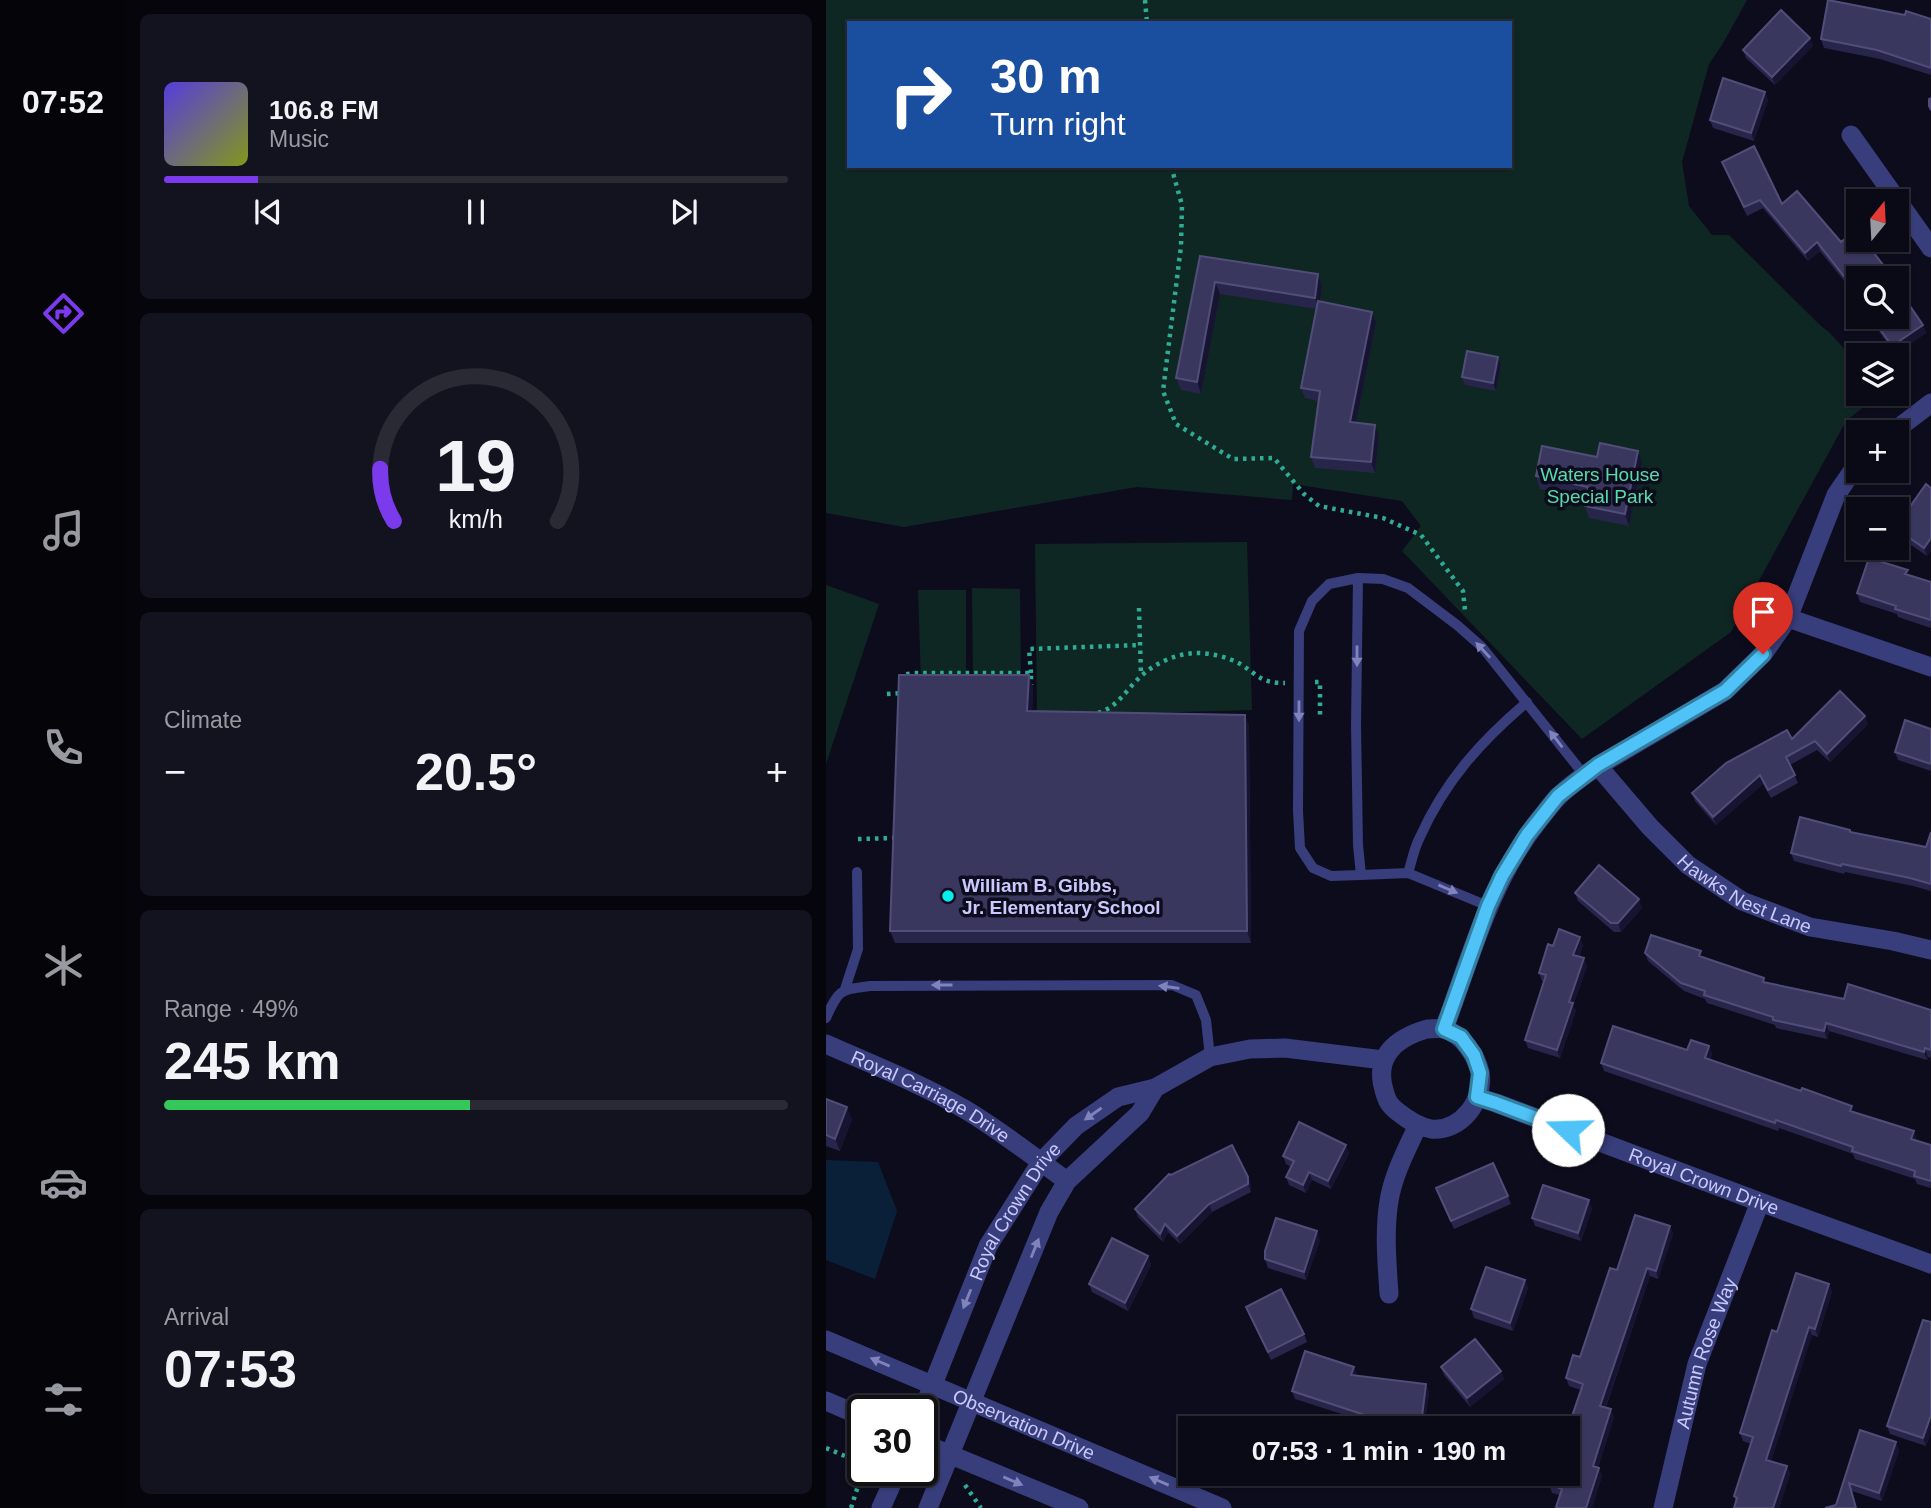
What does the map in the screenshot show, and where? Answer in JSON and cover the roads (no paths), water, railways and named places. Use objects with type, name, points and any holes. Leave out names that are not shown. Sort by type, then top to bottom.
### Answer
[{"type":"street","points":[[1851,135],[1931,248]]},
{"type":"street","points":[[1909,420],[1931,403]]},
{"type":"street","points":[[1444,1029],[1488,906],[1502,876],[1527,835],[1558,796],[1591,771],[1725,691],[1763,654],[1788,618],[1836,495],[1846,480]]},
{"type":"street","points":[[1788,618],[1931,667]]},
{"type":"street","name":"Hawks Nest Lane","points":[[1591,771],[1688,865],[1742,901],[1810,927],[1931,950]]},
{"type":"street","points":[[1427,1029],[1444,1029],[1461,1037],[1474,1055],[1480,1073],[1477,1097],[1467,1116],[1450,1127],[1433,1129],[1418,1125],[1388,1105],[1382,1081],[1383,1060],[1395,1043],[1411,1034],[1427,1029]]},
{"type":"street","name":"Royal Carriage Drive","points":[[826,1044],[914,1083],[965,1110],[1067,1181]]},
{"type":"street","name":"Royal Crown Drive","points":[[929,1395],[988,1246],[1041,1162],[1076,1126],[1118,1097],[1155,1088],[1210,1057],[1250,1049],[1285,1048],[1383,1060]]},
{"type":"street","name":"Royal Crown Drive","points":[[928,1508],[1049,1212],[1067,1181],[1140,1113],[1155,1088]]},
{"type":"street","name":"Royal Crown Drive","points":[[1477,1097],[1931,1264]]},
{"type":"street","points":[[1389,1293],[1386,1234],[1390,1199],[1402,1160],[1418,1125]]},
{"type":"street","name":"Autumn Rose Way","points":[[1663,1508],[1697,1364],[1760,1202]]},
{"type":"street","name":"Observation Drive","points":[[826,1340],[1222,1508]]},
{"type":"street","points":[[826,1401],[847,1410]]},
{"type":"street","points":[[938,1450],[1079,1508]]},
{"type":"street","points":[[881,1508],[891,1486]]},
{"type":"lane","points":[[1358,578],[1356,725],[1358,845],[1362,875]]},
{"type":"lane","points":[[1488,906],[1408,873],[1331,876],[1313,868],[1300,848],[1299,631],[1312,601],[1329,584],[1358,578],[1383,579],[1408,588],[1482,647],[1527,702],[1591,771]]},
{"type":"lane","points":[[1408,873],[1419,839],[1439,799],[1467,760],[1499,726],[1527,702]]},
{"type":"lane","points":[[826,1018],[835,998],[845,989],[858,949],[857,872]]},
{"type":"lane","points":[[845,989],[870,986],[1172,985],[1196,995],[1206,1020],[1210,1057]]},
{"type":"water","points":[[826,1160],[878,1162],[897,1211],[875,1279],[826,1260]]},
{"type":"place","name":"William B. Gibbs, Jr. Elementary School","points":[[948,896]]},
{"type":"park label","name":"Waters House Special Park","points":[[1600,485]]}]
